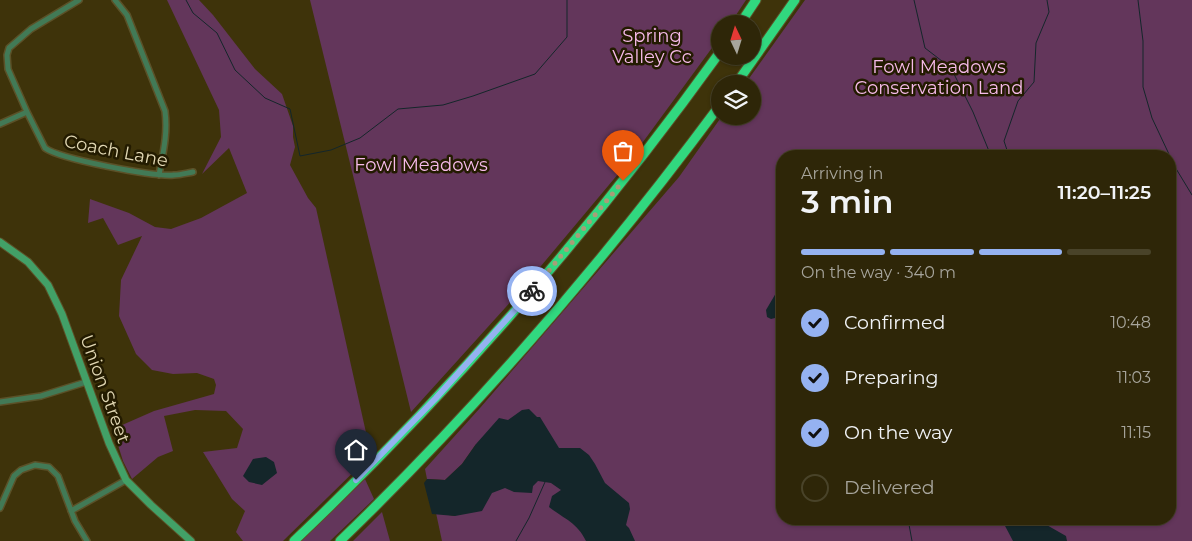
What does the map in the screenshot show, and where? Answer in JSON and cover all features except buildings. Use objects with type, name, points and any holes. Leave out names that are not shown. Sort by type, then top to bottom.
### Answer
[{"type":"highway","points":[[746,15],[756,0]]},
{"type":"highway","points":[[742,75],[795,0]]},
{"type":"highway","points":[[294,541],[396,439],[525,299],[611,196],[711,64]]},
{"type":"highway","points":[[340,541],[453,426],[549,320],[635,217],[711,117]]},
{"type":"main road","name":"Union Street","points":[[0,242],[28,262],[48,285],[62,314],[116,461],[126,480],[191,541]]},
{"type":"street","name":"Coach Lane","points":[[80,0],[32,29],[9,48],[7,55],[8,69],[26,112],[45,148],[50,152],[123,169],[159,175],[173,176],[193,172]]},
{"type":"street","points":[[115,0],[127,15],[165,112],[166,134],[159,175]]},
{"type":"street","points":[[0,124],[26,112]]},
{"type":"street","points":[[0,402],[47,394],[86,382]]},
{"type":"street","points":[[0,508],[14,476],[30,466],[42,465],[50,467],[58,476],[71,511],[87,541]]},
{"type":"street","points":[[71,511],[126,480]]},
{"type":"green space","points":[[167,0],[199,0],[255,69],[282,94],[293,126],[295,147],[290,165],[308,198],[316,208],[371,455],[283,541],[243,541],[236,532],[245,511],[232,499],[203,452],[237,448],[243,429],[226,411],[195,410],[164,416],[173,451],[158,457],[132,479],[123,461],[113,429],[154,411],[214,394],[216,385],[214,379],[197,373],[173,374],[152,370],[136,354],[119,316],[121,280],[142,236],[118,245],[103,218],[88,223],[90,199],[129,213],[155,227],[171,229],[201,218],[247,193],[229,148],[202,174],[221,137],[219,110]]},
{"type":"green space","points":[[310,0],[746,0],[736,15],[711,15],[711,49],[629,161],[515,297],[411,412]]},
{"type":"green space","name":"Fowl Meadows Conservation Land","points":[[805,0],[1192,0],[1192,541],[442,541],[436,513],[455,516],[476,444],[462,464],[445,480],[427,479],[425,469],[679,177],[716,125],[761,125],[761,75],[751,75],[759,65],[761,65],[761,62]]},
{"type":"green space","points":[[365,479],[374,499],[330,541],[301,541]]},
{"type":"green space","points":[[382,512],[390,541],[353,541]]},
{"type":"shaded area","points":[[776,293],[776,317],[771,319],[767,317],[766,310]]},
{"type":"shaded area","points":[[529,409],[537,417],[540,417],[559,448],[580,448],[589,455],[605,483],[629,503],[630,509],[626,525],[635,541],[586,541],[579,529],[549,507],[552,496],[561,490],[551,483],[538,481],[533,486],[532,493],[514,492],[505,488],[492,493],[482,511],[455,516],[432,514],[424,483],[427,479],[445,480],[462,464],[476,444],[499,418],[508,420],[522,410]]},
{"type":"shaded area","points":[[266,457],[274,462],[277,473],[262,485],[249,482],[243,476],[253,459]]},
{"type":"shaded area","points":[[1005,525],[1047,525],[1066,536],[1067,541],[1013,541]]},
{"type":"waterway","points":[[186,0],[193,13],[217,33],[235,70],[265,98],[290,109],[300,156],[331,150],[360,138],[398,109],[443,105],[535,74],[567,37],[567,0]]},
{"type":"waterway","points":[[914,0],[925,48],[951,68],[973,112],[989,150]]},
{"type":"waterway","points":[[1007,150],[1004,141],[1018,101],[1034,82],[1036,43],[1049,12],[1047,0]]},
{"type":"waterway","points":[[1138,0],[1143,41],[1143,87],[1152,118],[1167,150]]},
{"type":"waterway","points":[[1176,169],[1192,195]]},
{"type":"waterway","points":[[516,541],[529,518],[545,482]]},
{"type":"waterway","points":[[909,525],[912,541]]},
{"type":"way so far","points":[[532,291],[623,181]]},
{"type":"route","points":[[356,480],[436,398],[532,291]]},
{"type":"park label","name":"Spring Valley Cc","points":[[652,46]]},
{"type":"park label","name":"Fowl Meadows","points":[[421,165]]}]
